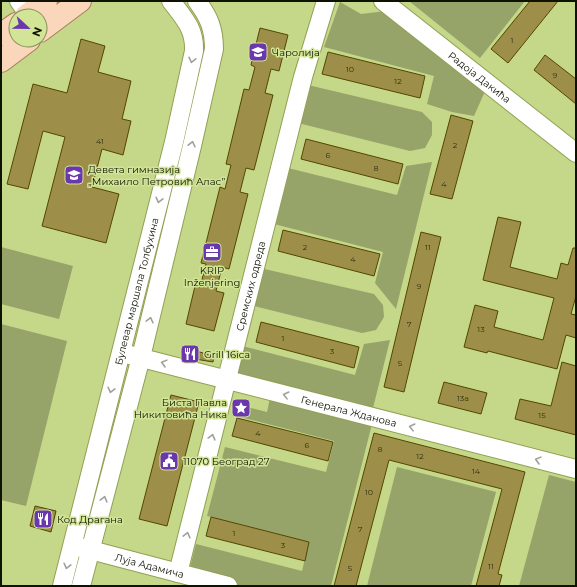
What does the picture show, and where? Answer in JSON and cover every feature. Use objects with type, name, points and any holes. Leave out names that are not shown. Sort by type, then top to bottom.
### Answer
[{"type":"main road","points":[[37,8],[46,1]]},
{"type":"main road","points":[[48,10],[80,1]]},
{"type":"main road","points":[[1,61],[18,48]]},
{"type":"street","name":"Булевар маршала Толбухина","points":[[62,586],[172,149],[194,52],[191,29],[171,1]]},
{"type":"street","name":"Булевар маршала Толбухина","points":[[81,586],[141,358],[214,49],[212,27],[197,1]]},
{"type":"street","name":"Сремских одреда","points":[[178,573],[303,77],[326,1]]},
{"type":"street","name":"Радоја Дакића","points":[[383,1],[576,153]]},
{"type":"street","name":"Генерала Жданова","points":[[121,352],[576,469]]},
{"type":"street","name":"Луја Адамича","points":[[72,546],[228,586]]},
{"type":"green space","points":[[409,1],[525,1],[480,58]]},
{"type":"green space","points":[[340,2],[361,14],[386,11],[486,89],[474,116],[452,112],[427,104],[434,76],[324,47]]},
{"type":"green space","points":[[308,85],[422,112],[432,122],[432,135],[425,148],[410,151],[298,123]]},
{"type":"green space","points":[[432,162],[396,309],[375,283],[383,252],[274,224],[288,168],[397,195],[406,166]]},
{"type":"green space","points":[[1,247],[73,266],[59,319],[1,304]]},
{"type":"green space","points":[[260,268],[374,294],[383,305],[384,317],[376,330],[362,333],[250,305]]},
{"type":"green space","points":[[1,324],[67,341],[26,506],[1,500]]},
{"type":"green space","points":[[390,340],[372,412],[234,377],[242,346],[355,375],[364,344]]},
{"type":"green space","points":[[270,398],[372,424],[331,586],[230,586],[188,575],[196,544],[302,571],[309,542],[207,516],[225,447],[326,472],[334,441],[232,415],[235,404],[267,412]]},
{"type":"green space","points":[[397,467],[496,492],[471,586],[367,586]]},
{"type":"green space","points":[[549,475],[576,482],[576,586],[519,586]]},
{"type":"building","points":[[530,1],[558,1],[508,63],[491,49]]},
{"type":"building","points":[[260,28],[288,35],[279,71],[271,69],[265,93],[273,95],[254,170],[246,168],[240,192],[248,194],[229,269],[222,267],[216,291],[224,293],[214,331],[186,324],[195,286],[200,287],[206,264],[201,263],[220,187],[225,189],[231,165],[226,164],[244,89],[249,90],[255,67],[251,65]]},
{"type":"building","points":[[81,39],[105,46],[98,72],[131,81],[122,119],[131,121],[123,155],[102,149],[92,187],[119,194],[106,243],[42,226],[65,137],[43,131],[28,189],[7,184],[33,84],[67,93]]},
{"type":"building","points":[[328,52],[425,76],[420,98],[322,74]]},
{"type":"building","points":[[545,55],[576,79],[576,104],[534,70]]},
{"type":"building","points":[[451,115],[473,121],[452,199],[430,194]]},
{"type":"building","points":[[306,139],[403,164],[398,184],[301,159]]},
{"type":"building","points":[[498,217],[521,222],[510,267],[557,279],[561,263],[568,265],[573,248],[576,248],[576,296],[571,314],[576,315],[576,338],[566,335],[557,369],[488,351],[487,353],[464,347],[475,305],[498,311],[494,327],[543,340],[554,298],[483,280]]},
{"type":"building","points":[[283,230],[380,254],[374,276],[278,251]]},
{"type":"building","points":[[421,232],[441,237],[404,392],[384,387]]},
{"type":"building","points":[[261,322],[359,347],[354,368],[256,342]]},
{"type":"building","points":[[185,348],[214,356],[213,362],[183,357]]},
{"type":"building","points":[[562,362],[576,366],[576,435],[515,419],[520,399],[551,406]]},
{"type":"building","points":[[444,382],[487,393],[481,414],[438,403]]},
{"type":"building","name":"11070 Београд 27","points":[[171,395],[199,402],[167,526],[139,519]]},
{"type":"building","points":[[237,418],[333,442],[328,461],[232,436]]},
{"type":"building","points":[[374,433],[525,472],[498,574],[502,575],[499,586],[476,586],[502,489],[389,460],[356,586],[334,586]]},
{"type":"building","name":"Код Драгана","points":[[35,506],[56,511],[51,532],[30,526]]},
{"type":"building","points":[[211,517],[309,542],[305,561],[206,536]]},
{"type":"place","name":"Чаролија","points":[[258,52]]},
{"type":"place","name":"Девета гимназија „Михаило Петровић Алас”","points":[[74,175]]},
{"type":"place","name":"KRIP Inženjering","points":[[212,252]]},
{"type":"place","name":"Grill 16ica","points":[[190,354]]},
{"type":"place","name":"Биста Павла Никитовића Ника","points":[[241,408]]},
{"type":"place","name":"11070 Београд 27","points":[[169,461]]},
{"type":"place","name":"Код Драгана","points":[[43,519]]}]
